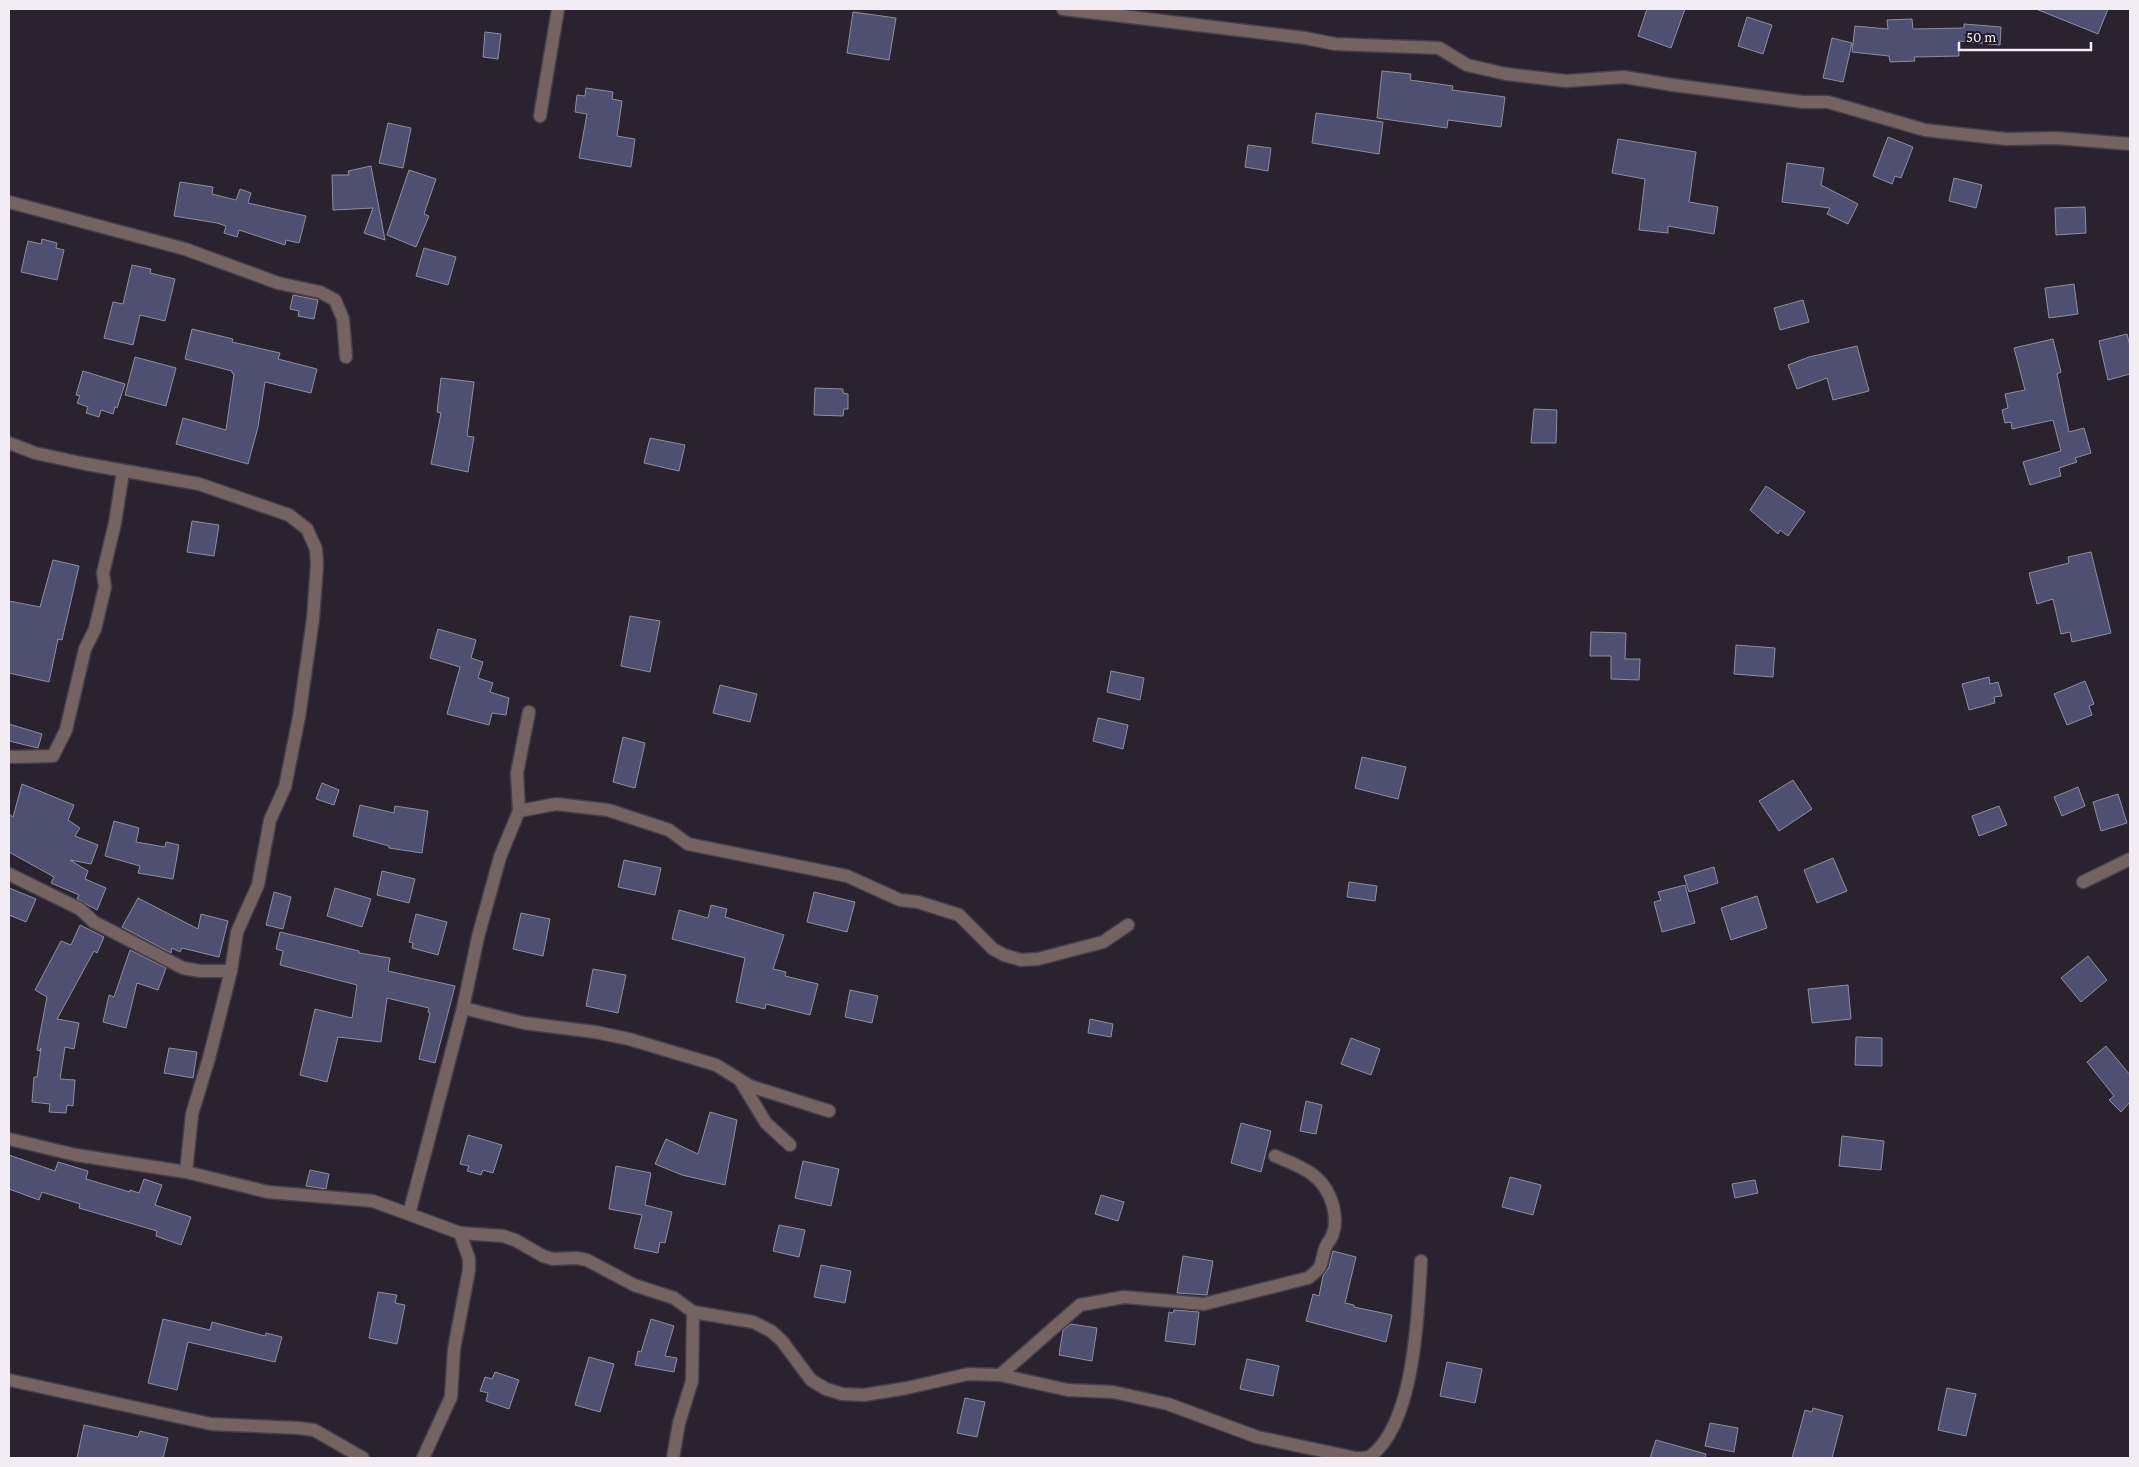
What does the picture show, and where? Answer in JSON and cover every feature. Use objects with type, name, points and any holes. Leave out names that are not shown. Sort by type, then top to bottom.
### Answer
[{"type":"street","points":[[540,116],[558,9]]},
{"type":"street","points":[[1063,9],[1306,38],[1334,44],[1438,48],[1467,65],[1506,74],[1566,81],[1624,77],[1780,99],[1828,102],[1925,130],[2006,139],[2056,138],[2130,144]]},
{"type":"street","points":[[9,202],[185,249],[278,283],[320,292],[334,300],[343,319],[346,357]]},
{"type":"street","points":[[9,443],[35,454],[199,484],[289,515],[307,529],[316,549],[317,565],[313,620],[299,717],[284,787],[270,820],[258,884],[237,932],[231,971],[209,1058],[192,1114],[186,1172]]},
{"type":"street","points":[[9,757],[54,756],[66,730],[85,649],[95,629],[105,587],[103,573],[115,524],[123,471]]},
{"type":"street","points":[[409,1214],[463,1008],[485,910],[500,857],[518,811],[517,774],[529,712]]},
{"type":"street","points":[[518,811],[556,804],[608,810],[669,830],[688,844],[846,876],[900,900],[918,902],[959,916],[993,949],[1004,955],[1021,960],[1046,957],[1103,942],[1128,925]]},
{"type":"street","points":[[2083,882],[2130,859]]},
{"type":"street","points":[[9,874],[80,908],[94,922],[183,968],[200,971],[231,971]]},
{"type":"street","points":[[463,1008],[524,1023],[595,1032],[629,1039],[716,1065],[741,1082],[829,1111]]},
{"type":"street","points":[[741,1082],[766,1123],[790,1145]]},
{"type":"street","points":[[9,1139],[76,1155],[186,1172],[268,1192],[373,1201],[460,1232],[503,1236],[553,1259],[577,1258],[588,1260],[634,1285],[674,1298],[694,1312],[752,1322],[770,1331],[782,1341],[811,1380],[826,1389],[842,1394],[864,1395],[907,1388],[968,1374],[1000,1375],[1068,1390],[1113,1392],[1168,1404],[1257,1437],[1357,1458],[1372,1457],[1387,1438],[1400,1408],[1414,1355],[1418,1330],[1421,1261]]},
{"type":"street","points":[[1000,1375],[1080,1305],[1124,1298],[1204,1304],[1308,1278],[1317,1271],[1324,1262],[1326,1247],[1334,1232],[1334,1211],[1331,1199],[1325,1185],[1308,1169],[1275,1156]]},
{"type":"street","points":[[423,1458],[451,1397],[454,1349],[469,1270],[468,1259],[460,1232]]},
{"type":"street","points":[[672,1458],[679,1423],[692,1382],[694,1312]]},
{"type":"street","points":[[9,1380],[211,1424],[314,1430],[363,1458]]},
{"type":"building","points":[[1647,9],[1685,9],[1671,48],[1638,36]]},
{"type":"building","points":[[2036,9],[2108,9],[2098,34]]},
{"type":"building","points":[[853,12],[896,18],[889,60],[847,53]]},
{"type":"building","points":[[1747,17],[1772,25],[1763,54],[1738,46]]},
{"type":"building","points":[[1912,19],[1913,29],[1964,28],[1964,24],[2001,27],[2000,45],[1959,41],[1959,56],[1914,57],[1915,61],[1890,62],[1889,56],[1852,52],[1855,26],[1888,29],[1887,20]]},
{"type":"building","points":[[485,32],[501,34],[498,59],[483,57]]},
{"type":"building","points":[[1832,38],[1852,43],[1843,82],[1823,78]]},
{"type":"building","points":[[1382,71],[1411,74],[1410,80],[1453,86],[1452,90],[1505,97],[1501,127],[1448,120],[1447,128],[1377,118]]},
{"type":"building","points":[[586,88],[613,92],[612,99],[622,101],[617,136],[635,139],[631,167],[579,158],[587,114],[575,112],[577,95],[585,96]]},
{"type":"building","points":[[1316,113],[1383,122],[1379,154],[1312,143]]},
{"type":"building","points":[[388,123],[411,128],[403,168],[379,163]]},
{"type":"building","points":[[1888,137],[1913,147],[1901,178],[1895,176],[1892,184],[1873,176]]},
{"type":"building","points":[[1618,139],[1696,152],[1689,202],[1718,207],[1714,234],[1668,226],[1668,233],[1639,230],[1645,179],[1612,173]]},
{"type":"building","points":[[1248,145],[1271,148],[1268,171],[1245,167]]},
{"type":"building","points":[[1787,163],[1824,168],[1821,185],[1858,204],[1848,224],[1827,214],[1830,208],[1782,202]]},
{"type":"building","points":[[371,166],[385,240],[364,233],[373,208],[333,210],[332,175],[349,175],[348,171]]},
{"type":"building","points":[[409,170],[436,179],[424,214],[429,216],[416,247],[387,235]]},
{"type":"building","points":[[1954,178],[1982,185],[1976,208],[1949,201]]},
{"type":"building","points":[[180,182],[213,187],[212,194],[236,200],[240,189],[251,193],[248,203],[306,216],[299,243],[286,240],[285,245],[239,230],[237,237],[224,233],[226,226],[217,223],[174,216]]},
{"type":"building","points":[[2085,207],[2086,233],[2056,235],[2055,208]]},
{"type":"building","points":[[42,239],[57,243],[56,248],[64,250],[57,280],[21,272],[28,241],[41,244]]},
{"type":"building","points":[[424,248],[456,257],[448,285],[416,276]]},
{"type":"building","points":[[132,265],[151,269],[150,273],[175,279],[165,321],[140,315],[133,345],[104,338],[113,302],[123,304]]},
{"type":"building","points":[[2074,284],[2078,314],[2049,318],[2045,288]]},
{"type":"building","points":[[293,295],[318,300],[314,319],[298,316],[299,311],[290,309]]},
{"type":"building","points":[[1803,300],[1809,322],[1780,330],[1774,308]]},
{"type":"building","points":[[192,329],[233,339],[232,342],[280,353],[278,359],[317,369],[311,393],[265,382],[258,427],[248,464],[176,444],[183,418],[226,430],[234,374],[232,371],[185,359]]},
{"type":"building","points":[[2127,334],[2130,346],[2130,374],[2108,380],[2099,341]]},
{"type":"building","points":[[2053,339],[2061,372],[2057,374],[2069,432],[2084,428],[2091,453],[2075,458],[2077,462],[2059,468],[2061,476],[2030,485],[2023,462],[2061,451],[2053,420],[2012,429],[2011,422],[2005,423],[2002,410],[2008,408],[2005,394],[2025,390],[2014,348]]},
{"type":"building","points":[[1857,346],[1869,391],[1833,400],[1827,378],[1797,389],[1788,365],[1809,357]]},
{"type":"building","points":[[135,357],[176,368],[166,406],[125,395]]},
{"type":"building","points":[[83,371],[125,384],[113,414],[101,410],[99,417],[86,413],[88,407],[77,403],[80,396],[76,395]]},
{"type":"building","points":[[441,378],[474,382],[467,436],[474,437],[468,472],[431,464],[441,413],[437,412]]},
{"type":"building","points":[[815,388],[843,389],[843,393],[848,394],[848,409],[844,409],[843,416],[814,415]]},
{"type":"building","points":[[1534,409],[1557,410],[1556,443],[1531,443]]},
{"type":"building","points":[[650,438],[685,445],[679,471],[644,463]]},
{"type":"building","points":[[1766,486],[1805,512],[1788,536],[1780,530],[1778,534],[1750,510]]},
{"type":"building","points":[[192,521],[219,525],[214,556],[187,552]]},
{"type":"building","points":[[2091,552],[2111,633],[2072,642],[2070,632],[2061,634],[2053,599],[2037,604],[2029,573],[2069,563],[2068,557]]},
{"type":"building","points":[[53,560],[79,566],[62,640],[58,639],[49,682],[9,673],[9,601],[40,607]]},
{"type":"building","points":[[630,616],[660,621],[650,672],[621,666]]},
{"type":"building","points":[[438,629],[476,640],[471,658],[483,662],[478,678],[493,683],[490,692],[509,698],[506,715],[492,713],[489,725],[447,714],[460,667],[430,658]]},
{"type":"building","points":[[1591,632],[1626,633],[1625,659],[1640,659],[1639,680],[1611,679],[1611,656],[1590,656]]},
{"type":"building","points":[[1736,645],[1775,648],[1773,677],[1734,674]]},
{"type":"building","points":[[1111,671],[1144,678],[1140,700],[1107,692]]},
{"type":"building","points":[[1989,677],[1990,684],[1998,682],[2002,696],[1994,697],[1995,703],[1969,710],[1962,684]]},
{"type":"building","points":[[2085,681],[2094,704],[2089,706],[2092,715],[2067,725],[2054,694]]},
{"type":"building","points":[[720,685],[757,694],[750,722],[713,713]]},
{"type":"building","points":[[1098,718],[1128,725],[1123,749],[1093,741]]},
{"type":"building","points":[[9,724],[42,734],[38,748],[9,741]]},
{"type":"building","points":[[623,737],[645,743],[635,788],[613,782]]},
{"type":"building","points":[[1362,757],[1406,767],[1398,799],[1355,788]]},
{"type":"building","points":[[1793,780],[1812,809],[1779,831],[1759,801]]},
{"type":"building","points":[[322,783],[339,790],[334,805],[316,799]]},
{"type":"building","points":[[22,784],[74,805],[68,820],[80,828],[75,836],[98,845],[91,864],[70,860],[88,871],[85,879],[106,888],[97,910],[77,899],[79,895],[51,883],[54,877],[9,852],[9,814],[13,817]]},
{"type":"building","points":[[2078,787],[2085,806],[2062,816],[2054,797]]},
{"type":"building","points":[[2118,794],[2127,823],[2101,831],[2093,802]]},
{"type":"building","points":[[360,805],[394,813],[395,806],[428,811],[422,853],[389,848],[389,846],[353,836]]},
{"type":"building","points":[[1999,806],[2007,825],[1979,836],[1972,816]]},
{"type":"building","points":[[114,821],[139,828],[136,842],[165,847],[166,842],[179,845],[173,879],[138,873],[140,866],[105,856]]},
{"type":"building","points":[[1833,858],[1847,891],[1817,903],[1804,870]]},
{"type":"building","points":[[624,860],[661,868],[655,895],[618,887]]},
{"type":"building","points":[[1714,867],[1718,883],[1689,892],[1684,876]]},
{"type":"building","points":[[382,871],[415,879],[409,903],[377,895]]},
{"type":"building","points":[[1349,882],[1377,886],[1375,901],[1347,897]]},
{"type":"building","points":[[1685,885],[1695,923],[1662,932],[1654,902],[1661,900],[1658,892]]},
{"type":"building","points":[[9,888],[36,899],[26,922],[9,915]]},
{"type":"building","points":[[335,888],[371,899],[362,927],[327,916]]},
{"type":"building","points":[[274,892],[291,897],[283,929],[266,925]]},
{"type":"building","points":[[814,892],[855,902],[847,932],[807,922]]},
{"type":"building","points":[[1757,896],[1767,928],[1731,940],[1721,908]]},
{"type":"building","points":[[138,898],[198,929],[201,914],[228,921],[219,957],[182,948],[180,952],[172,948],[171,953],[122,927]]},
{"type":"building","points":[[711,905],[727,909],[725,917],[784,935],[773,969],[786,972],[785,976],[818,984],[810,1015],[766,1004],[765,1009],[736,1002],[745,958],[672,939],[679,910],[708,918]]},
{"type":"building","points":[[521,913],[550,919],[543,956],[513,949]]},
{"type":"building","points":[[416,914],[447,922],[438,955],[412,948],[413,943],[409,942]]},
{"type":"building","points":[[80,925],[104,937],[97,953],[94,951],[57,1019],[79,1023],[74,1049],[65,1047],[60,1079],[75,1080],[73,1106],[67,1105],[66,1113],[49,1112],[50,1104],[32,1102],[34,1077],[37,1077],[41,1048],[40,1051],[37,1050],[47,997],[35,990],[61,941],[71,945]]},
{"type":"building","points":[[280,932],[359,951],[359,953],[390,958],[388,971],[455,986],[435,1063],[419,1059],[430,1013],[428,1012],[429,1008],[387,998],[381,1042],[338,1037],[327,1082],[300,1075],[315,1009],[352,1018],[357,985],[280,965],[283,951],[276,949]]},
{"type":"building","points":[[130,950],[166,968],[158,990],[137,983],[126,1028],[103,1022],[109,995],[114,997]]},
{"type":"building","points":[[2088,956],[2107,980],[2081,1002],[2061,978]]},
{"type":"building","points":[[593,969],[626,975],[618,1013],[586,1006]]},
{"type":"building","points":[[1848,985],[1851,1019],[1812,1023],[1808,989]]},
{"type":"building","points":[[850,990],[878,996],[872,1023],[845,1017]]},
{"type":"building","points":[[1090,1019],[1113,1024],[1111,1037],[1088,1033]]},
{"type":"building","points":[[1856,1037],[1882,1038],[1882,1066],[1855,1065]]},
{"type":"building","points":[[1351,1038],[1380,1049],[1371,1075],[1341,1064]]},
{"type":"building","points":[[2106,1046],[2130,1075],[2130,1102],[2121,1112],[2109,1100],[2114,1096],[2087,1062]]},
{"type":"building","points":[[169,1048],[197,1052],[193,1078],[164,1073]]},
{"type":"building","points":[[1306,1101],[1322,1105],[1316,1134],[1300,1131]]},
{"type":"building","points":[[710,1112],[737,1120],[725,1185],[682,1175],[655,1164],[666,1139],[698,1154]]},
{"type":"building","points":[[1241,1123],[1271,1131],[1261,1172],[1231,1163]]},
{"type":"building","points":[[468,1135],[502,1145],[493,1173],[483,1170],[481,1175],[467,1171],[469,1166],[460,1164]]},
{"type":"building","points":[[1842,1136],[1884,1141],[1881,1170],[1839,1166]]},
{"type":"building","points":[[9,1155],[55,1171],[58,1162],[88,1171],[86,1179],[130,1192],[130,1190],[139,1193],[144,1179],[162,1185],[155,1205],[191,1217],[181,1245],[156,1236],[157,1231],[79,1208],[80,1204],[42,1192],[39,1200],[9,1189]]},
{"type":"building","points":[[803,1161],[839,1169],[831,1206],[795,1198]]},
{"type":"building","points":[[616,1166],[651,1173],[645,1205],[672,1212],[665,1243],[660,1242],[658,1253],[634,1248],[642,1215],[609,1209]]},
{"type":"building","points":[[310,1170],[329,1174],[326,1189],[306,1186]]},
{"type":"building","points":[[1510,1177],[1541,1185],[1533,1215],[1502,1207]]},
{"type":"building","points":[[1755,1180],[1758,1193],[1735,1198],[1732,1184]]},
{"type":"building","points":[[1101,1195],[1124,1202],[1118,1221],[1095,1214]]},
{"type":"building","points":[[779,1225],[805,1230],[799,1257],[773,1251]]},
{"type":"building","points":[[1333,1251],[1356,1257],[1345,1303],[1354,1305],[1354,1307],[1392,1315],[1386,1342],[1306,1321],[1313,1294],[1319,1296],[1323,1276],[1329,1267]]},
{"type":"building","points":[[1183,1256],[1213,1261],[1207,1295],[1177,1293]]},
{"type":"building","points":[[821,1265],[851,1271],[845,1303],[814,1297]]},
{"type":"building","points":[[378,1292],[397,1295],[395,1303],[405,1305],[397,1344],[369,1338]]},
{"type":"building","points":[[1174,1310],[1199,1312],[1195,1345],[1165,1341],[1169,1312],[1173,1313]]},
{"type":"building","points":[[163,1319],[210,1330],[212,1322],[265,1336],[266,1333],[282,1337],[275,1362],[188,1342],[177,1390],[148,1383]]},
{"type":"building","points":[[651,1319],[674,1326],[665,1356],[677,1358],[674,1372],[635,1365],[638,1351],[641,1352]]},
{"type":"building","points":[[1071,1324],[1097,1328],[1092,1361],[1059,1355],[1063,1330]]},
{"type":"building","points":[[589,1357],[614,1364],[600,1412],[575,1405]]},
{"type":"building","points":[[1247,1359],[1279,1366],[1273,1396],[1240,1389]]},
{"type":"building","points":[[1447,1362],[1482,1369],[1475,1403],[1440,1396]]},
{"type":"building","points":[[495,1372],[519,1380],[509,1409],[486,1401],[488,1393],[480,1391],[485,1377],[492,1379]]},
{"type":"building","points":[[1947,1388],[1976,1394],[1966,1436],[1938,1430]]},
{"type":"building","points":[[965,1398],[985,1402],[977,1437],[957,1433]]},
{"type":"building","points":[[1813,1408],[1843,1416],[1832,1458],[1792,1458],[1805,1410],[1812,1412]]},
{"type":"building","points":[[1710,1423],[1738,1428],[1734,1452],[1705,1446]]},
{"type":"building","points":[[84,1425],[138,1437],[140,1431],[168,1438],[163,1458],[77,1458]]},
{"type":"building","points":[[1656,1440],[1706,1454],[1705,1458],[1650,1458]]}]
